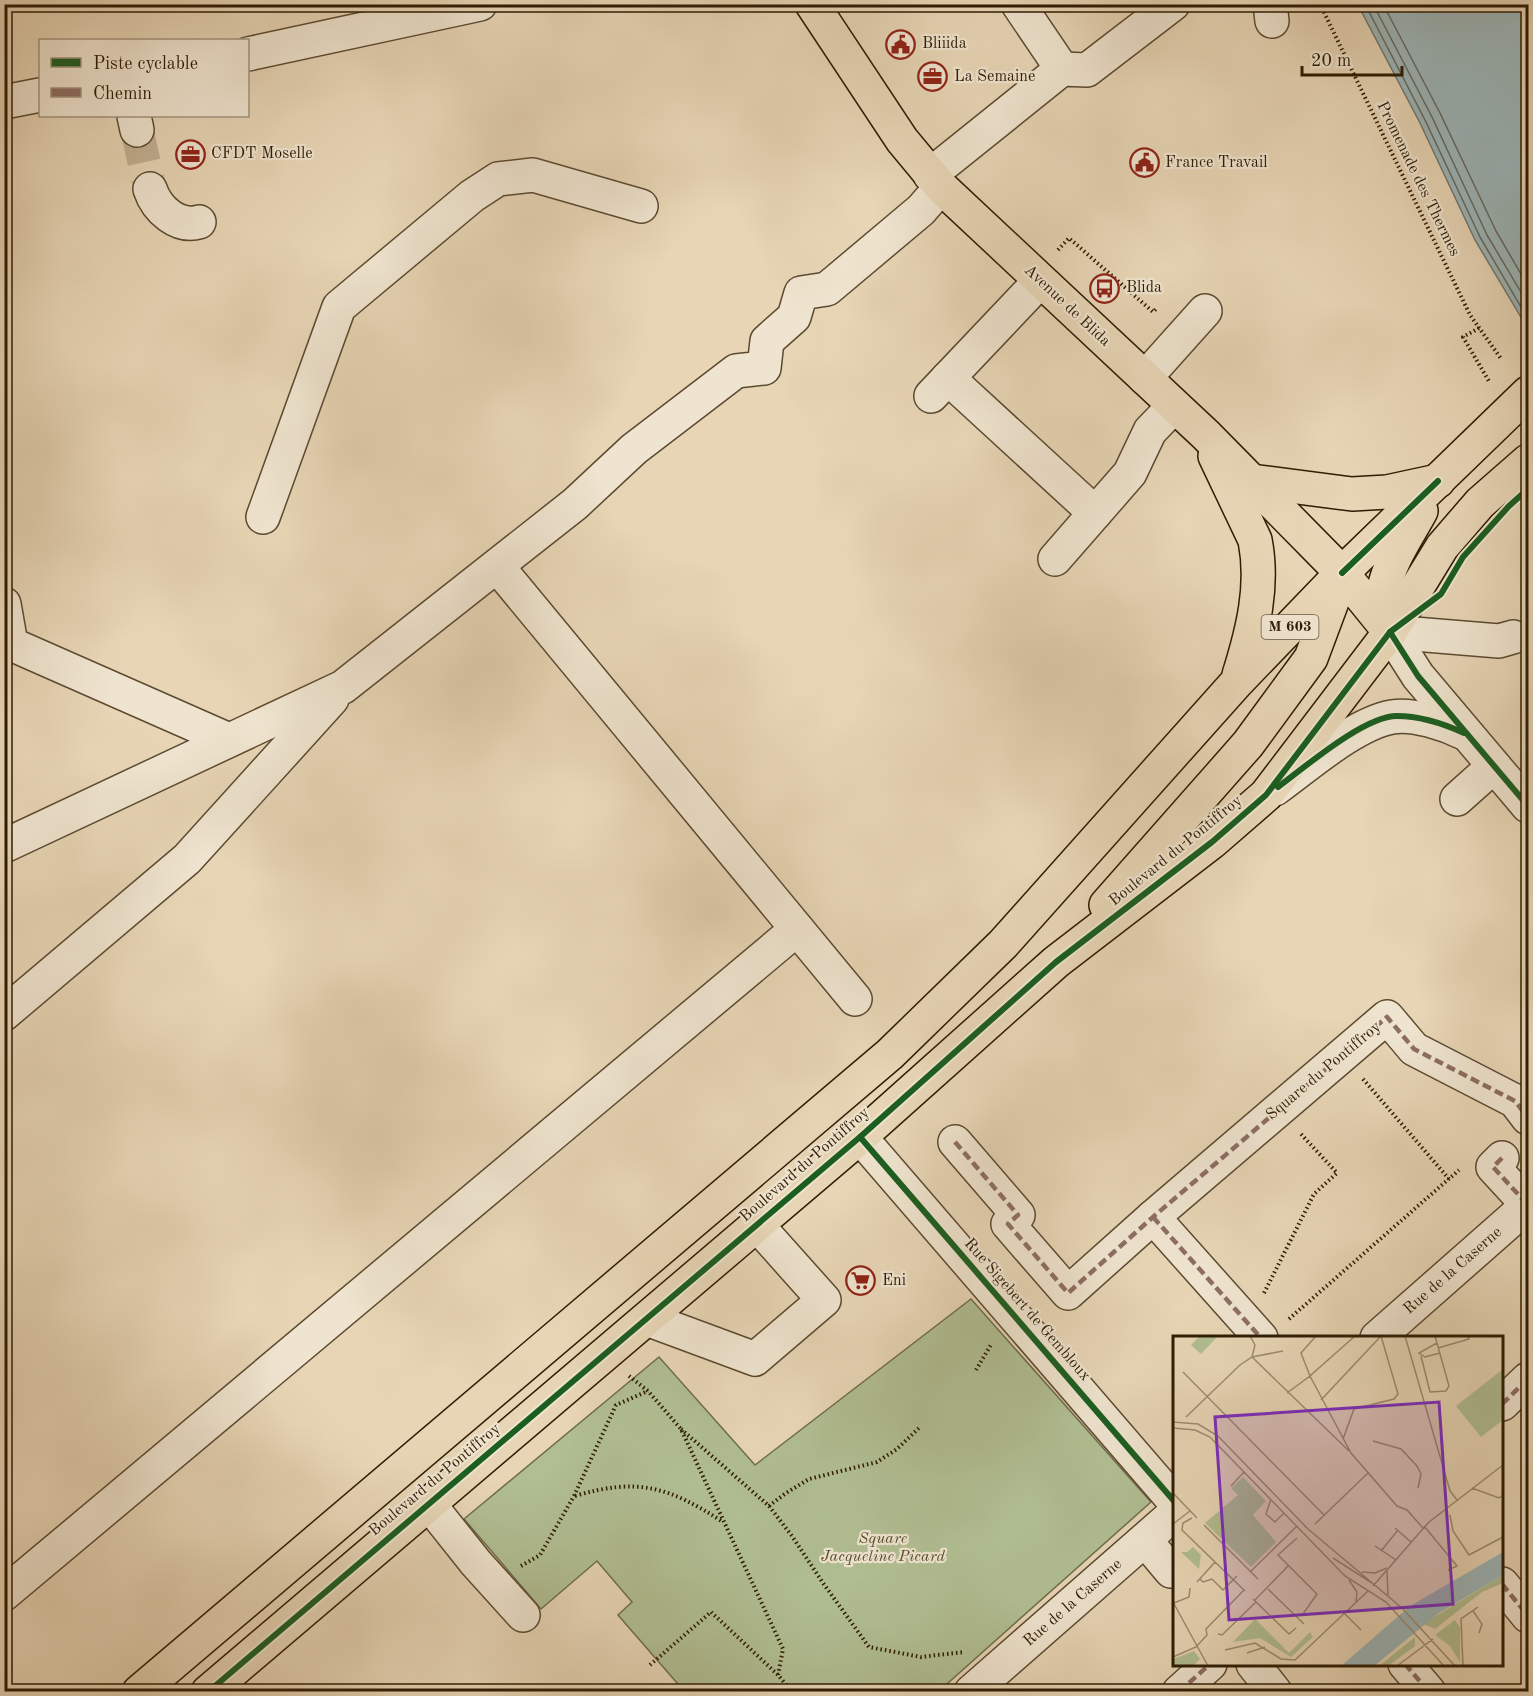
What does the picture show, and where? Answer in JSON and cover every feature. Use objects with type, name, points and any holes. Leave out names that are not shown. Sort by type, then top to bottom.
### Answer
[{"type":"main road","name":"Avenue de Blida","points":[[812,4],[902,140],[936,181],[1206,435],[1342,573],[1390,632]]},
{"type":"main road","name":"Boulevard du Pontiffroy","points":[[139,1692],[890,1054],[1003,945],[1237,682],[1342,573],[1528,393]]},
{"type":"main road","name":"Avenue de Blida","points":[[1206,435],[1255,540],[1257,554],[1259,571],[1257,605],[1252,633],[1237,682]]},
{"type":"main road","name":"Boulevard du Pontiffroy","points":[[208,1692],[860,1137],[1056,962],[1212,842],[1266,795],[1390,632],[1442,547],[1480,503],[1528,461]]},
{"type":"main road","points":[[1251,481],[1352,494],[1387,492],[1438,481]]},
{"type":"main road","name":"Boulevard du Pontiffroy","points":[[1390,632],[1384,611],[1383,590],[1402,545],[1438,481]]},
{"type":"main road","name":"Boulevard du Pontiffroy","points":[[1056,962],[1248,744],[1311,658],[1342,573]]},
{"type":"street","points":[[249,54],[480,4]]},
{"type":"street","points":[[1017,4],[1062,69]]},
{"type":"street","points":[[4,1014],[187,859],[343,687],[575,504],[634,449],[736,371],[764,368],[767,341],[794,317],[801,293],[827,289],[921,210],[936,181],[1062,69],[1087,70],[1173,4]]},
{"type":"street","points":[[4,102],[39,95]]},
{"type":"street","points":[[263,518],[339,307],[472,196],[498,179],[533,175],[641,206]]},
{"type":"street","points":[[150,189],[153,199],[166,215],[190,224],[200,222]]},
{"type":"street","points":[[1040,280],[940,387],[1095,513]]},
{"type":"street","points":[[1145,378],[1205,311]]},
{"type":"street","points":[[1055,559],[1130,473],[1150,431],[1174,406]]},
{"type":"street","points":[[497,566],[855,999]]},
{"type":"street","points":[[4,604],[11,644],[229,740]]},
{"type":"street","points":[[1390,632],[1499,641],[1513,637]]},
{"type":"street","points":[[1390,632],[1418,676],[1528,806]]},
{"type":"street","points":[[4,846],[343,687]]},
{"type":"street","points":[[1266,795],[1364,726],[1395,716],[1437,721],[1464,733]]},
{"type":"street","points":[[1457,799],[1494,766]]},
{"type":"street","points":[[4,1594],[797,929]]},
{"type":"street","name":"Square du Pontiffroy","points":[[956,1142],[1018,1215],[1008,1224],[1068,1293],[1153,1217],[1387,1017],[1414,1049],[1515,1101],[1528,1118]]},
{"type":"street","name":"Rue Sigebert de Gembloux","points":[[860,1137],[1173,1500]]},
{"type":"street","points":[[1502,1158],[1493,1167],[1528,1205]]},
{"type":"street","name":"Rue de la Caserne","points":[[1379,1336],[1528,1205]]},
{"type":"street","points":[[1153,1217],[1265,1328]]},
{"type":"street","points":[[647,1319],[755,1359],[824,1300],[757,1225]]},
{"type":"street","points":[[1503,1403],[1528,1379]]},
{"type":"street","points":[[429,1504],[476,1563],[523,1615]]},
{"type":"street","name":"Rue de la Caserne","points":[[971,1692],[1173,1515]]},
{"type":"street","points":[[1145,1540],[1171,1571]]},
{"type":"street","points":[[1503,1585],[1528,1616]]},
{"type":"street","points":[[1182,1689],[1209,1666]]},
{"type":"street","points":[[1254,1666],[1275,1692]]},
{"type":"street","points":[[1406,1666],[1429,1692]]},
{"type":"path","points":[[1057,251],[1069,238],[1153,312],[1157,308]]},
{"type":"path","points":[[1479,328],[1463,337],[1494,390]]},
{"type":"path","points":[[1342,1055],[1449,1179]]},
{"type":"path","points":[[1265,1328],[1314,1194],[1336,1173],[1278,1109]]},
{"type":"path","points":[[1265,1328],[1466,1164]]},
{"type":"path","points":[[603,1356],[648,1391],[681,1429],[769,1506],[869,1647],[921,1657],[1023,1646]]},
{"type":"path","points":[[476,1563],[520,1567],[540,1555],[574,1496],[616,1406],[648,1391]]},
{"type":"path","points":[[769,1506],[786,1492],[809,1479],[877,1462],[897,1449],[920,1427]]},
{"type":"path","points":[[681,1429],[783,1649],[778,1675]]},
{"type":"path","points":[[574,1496],[603,1488],[649,1488],[672,1493],[696,1504],[724,1522]]},
{"type":"path","points":[[650,1665],[711,1612],[778,1675],[792,1692]]},
{"type":"green space","name":"Square Jacqueline Picard","points":[[971,1299],[1151,1502],[939,1691],[684,1691],[618,1615],[632,1602],[597,1561],[541,1609],[464,1519],[659,1357],[755,1465]]},
{"type":"water","points":[[1358,5],[1528,5],[1528,329],[1475,240],[1420,123]]},
{"type":"tunnel","points":[[137,130],[150,189]]},
{"type":"marked path","points":[[955,1142],[1018,1215],[1008,1224],[1068,1293],[1153,1217],[1387,1017],[1414,1049],[1515,1101],[1528,1118]]},
{"type":"marked path","points":[[1502,1158],[1493,1167],[1528,1205]]},
{"type":"marked path","points":[[1153,1217],[1259,1336]]},
{"type":"marked path","points":[[1503,1403],[1528,1379]]},
{"type":"marked path","points":[[1503,1585],[1528,1616]]},
{"type":"marked path","points":[[1179,1692],[1208,1666]]},
{"type":"marked path","points":[[1407,1666],[1429,1692]]},
{"type":"cycle path","points":[[1342,573],[1438,481]]},
{"type":"cycle path","points":[[208,1692],[860,1137],[1056,962],[1212,842],[1266,795],[1390,632],[1441,594],[1463,557],[1509,506],[1528,489]]},
{"type":"cycle path","points":[[1390,632],[1418,676],[1528,806]]},
{"type":"cycle path","points":[[1278,787],[1335,744],[1368,724],[1384,718],[1406,716],[1423,719],[1464,733]]},
{"type":"cycle path","points":[[860,1137],[1173,1500]]},
{"type":"place","name":"Bliiida","points":[[901,44]]},
{"type":"place","name":"La Semaine","points":[[933,77]]},
{"type":"place","name":"CFDT Moselle","points":[[190,154]]},
{"type":"place","name":"France Travail","points":[[1144,163]]},
{"type":"place","name":"Blida","points":[[1105,288]]},
{"type":"place","name":"Eni","points":[[861,1281]]}]
